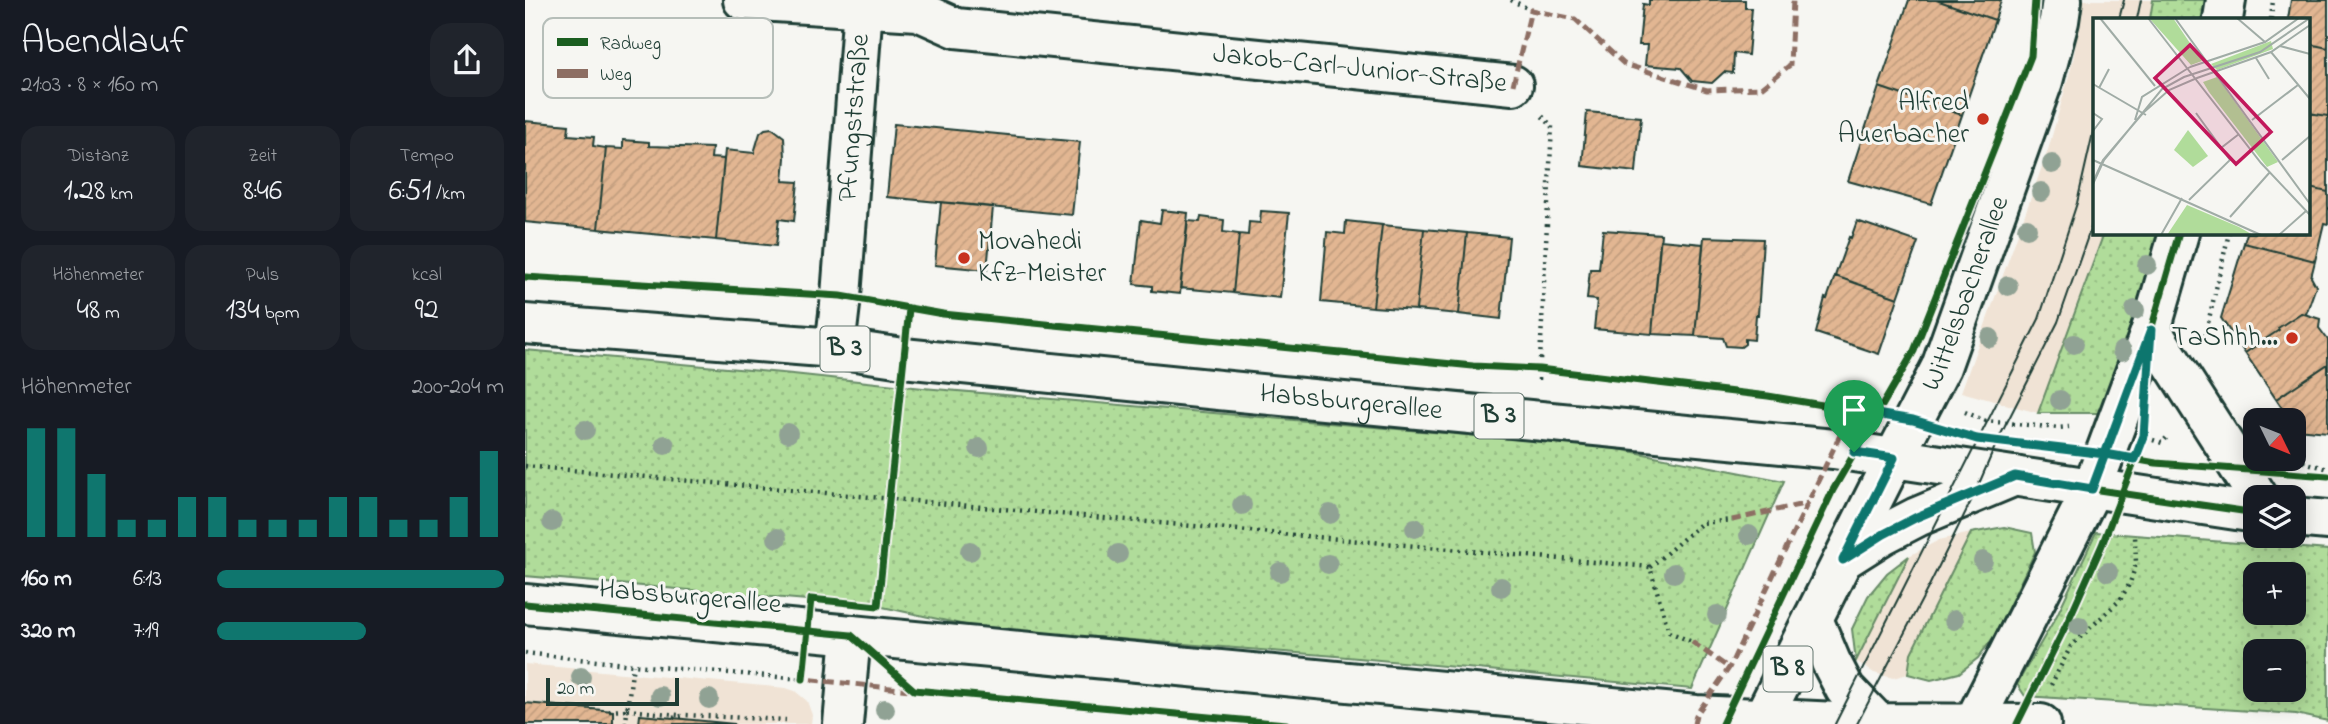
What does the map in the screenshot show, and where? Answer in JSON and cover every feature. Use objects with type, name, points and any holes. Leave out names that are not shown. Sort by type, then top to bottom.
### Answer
[{"type":"main road","name":"Pfungststraße","points":[[743,0],[863,7],[835,348]]},
{"type":"main road","name":"Wittelsbacherallee","points":[[1761,721],[1894,458],[1899,408],[1941,367],[2043,81],[2059,22],[2062,0]]},
{"type":"main road","points":[[2223,18],[2226,0]]},
{"type":"main road","name":"Jakob-Carl-Junior-Straße","points":[[863,7],[918,11],[956,28],[1513,85]]},
{"type":"main road","points":[[1973,724],[2092,489],[2151,330],[2179,234]]},
{"type":"main road","name":"Habsburgerallee","points":[[525,324],[835,348],[958,364],[1834,449],[2243,511]]},
{"type":"main road","points":[[2151,330],[2250,485]]},
{"type":"main road","points":[[1843,560],[1917,517],[2015,476]]},
{"type":"main road","points":[[2306,518],[2328,520]]},
{"type":"main road","name":"Habsburgerallee","points":[[525,604],[1761,721],[1973,724],[2044,710]]},
{"type":"main road","points":[[1813,619],[1845,689],[1878,723]]},
{"type":"main road","points":[[843,724],[851,635]]},
{"type":"path","points":[[1511,0],[1531,10]]},
{"type":"path","points":[[2270,18],[2273,0]]},
{"type":"path","points":[[2212,346],[2205,336],[2229,234]]},
{"type":"path","points":[[1852,410],[1876,414],[1899,408]]},
{"type":"path","points":[[1876,414],[1899,408]]},
{"type":"path","points":[[2307,463],[2328,470]]},
{"type":"path","points":[[525,466],[1650,567],[1702,523],[1732,520]]},
{"type":"path","points":[[2314,475],[2328,476]]},
{"type":"path","points":[[2044,710],[2071,646],[2120,600],[2130,583],[2136,564],[2136,531]]},
{"type":"path","points":[[1650,567],[1669,632],[1692,642]]},
{"type":"path","points":[[525,653],[803,679]]},
{"type":"path","points":[[626,724],[632,665]]},
{"type":"path","points":[[609,710],[786,720]]},
{"type":"path","points":[[673,718],[686,715]]},
{"type":"shaded area","points":[[2083,0],[2153,0],[2150,18],[2093,18],[2093,234],[2104,234],[2038,413],[1961,392],[2048,150],[2073,61]]},
{"type":"shaded area","points":[[1971,533],[1911,652],[1908,674],[1893,678],[1874,673],[1856,661],[1909,556],[1939,540]]},
{"type":"shaded area","points":[[525,664],[786,688],[795,691],[807,701],[812,715],[811,724],[525,724]]},
{"type":"green space","points":[[2153,0],[2211,0],[2207,18],[2150,18]]},
{"type":"green space","points":[[2104,234],[2166,234],[2113,413],[2038,413]]},
{"type":"green space","points":[[525,350],[923,388],[1608,447],[1784,481],[1692,689],[1336,656],[979,628],[878,606],[525,576]]},
{"type":"green space","points":[[2004,527],[2032,533],[2035,552],[1995,635],[1978,658],[1959,673],[1931,680],[1908,674],[1911,653],[1971,533]]},
{"type":"green space","points":[[2096,532],[2243,543],[2243,548],[2328,550],[2328,721],[2296,714],[2025,696],[2017,684],[2057,615]]},
{"type":"green space","points":[[1909,556],[1856,661],[1852,629],[1868,596],[1887,573]]},
{"type":"building","points":[[1649,0],[1745,0],[1745,8],[1752,8],[1748,55],[1734,53],[1733,73],[1724,72],[1712,83],[1692,81],[1681,68],[1645,65],[1647,45],[1639,45],[1643,4],[1649,5]]},
{"type":"building","points":[[1909,0],[1936,0],[1995,20],[1962,115],[1879,87]]},
{"type":"building","points":[[1936,0],[2001,0],[1995,20]]},
{"type":"building","points":[[2291,0],[2328,0],[2328,48],[2311,44],[2311,18],[2288,18]]},
{"type":"building","points":[[2311,44],[2328,48],[2328,116],[2311,113]]},
{"type":"building","points":[[1879,87],[1962,115],[1931,204],[1848,181]]},
{"type":"building","points":[[1587,112],[1641,117],[1636,172],[1582,166]]},
{"type":"building","points":[[2311,113],[2328,116],[2328,192],[2311,188]]},
{"type":"building","points":[[525,121],[569,125],[568,135],[594,137],[593,146],[606,148],[598,229],[525,222]]},
{"type":"building","points":[[894,124],[1080,142],[1072,215],[887,197]]},
{"type":"building","points":[[772,128],[784,137],[783,181],[798,182],[794,221],[779,219],[776,246],[716,240],[725,150],[754,153],[760,133]]},
{"type":"building","points":[[623,140],[649,142],[649,146],[712,148],[711,158],[724,159],[716,240],[598,229],[606,148],[623,149]]},
{"type":"building","points":[[2311,188],[2328,192],[2328,224],[2324,223],[2315,261],[2244,243],[2247,234],[2311,234]]},
{"type":"building","points":[[941,202],[993,207],[987,270],[935,265]]},
{"type":"building","points":[[1162,210],[1188,213],[1180,294],[1152,291],[1152,286],[1134,284],[1141,220],[1160,223]]},
{"type":"building","points":[[1261,211],[1289,213],[1280,298],[1233,293],[1239,234],[1248,235],[1249,222],[1260,223]]},
{"type":"building","points":[[1201,217],[1224,220],[1223,232],[1239,234],[1233,293],[1180,288],[1188,221],[1200,222]]},
{"type":"building","points":[[1346,221],[1382,225],[1373,307],[1321,302],[1327,232],[1345,234]]},
{"type":"building","points":[[1857,221],[1918,242],[1898,298],[1835,276]]},
{"type":"building","points":[[1382,225],[1424,229],[1416,310],[1373,307]]},
{"type":"building","points":[[1424,229],[1467,233],[1459,314],[1416,310]]},
{"type":"building","points":[[1603,230],[1661,234],[1652,334],[1594,329],[1597,300],[1587,299],[1590,269],[1599,269]]},
{"type":"building","points":[[1467,233],[1509,237],[1501,319],[1459,314]]},
{"type":"building","points":[[1704,237],[1763,239],[1754,340],[1745,339],[1745,344],[1741,347],[1726,346],[1723,338],[1695,336]]},
{"type":"building","points":[[1660,240],[1703,244],[1695,336],[1652,334]]},
{"type":"building","points":[[2244,243],[2315,261],[2311,277],[2316,286],[2306,314],[2301,313],[2245,353],[2221,318]]},
{"type":"building","points":[[1835,276],[1898,298],[1879,354],[1816,333],[1825,298],[1827,299]]},
{"type":"building","points":[[2301,313],[2320,319],[2319,328],[2328,340],[2328,364],[2276,399],[2245,353]]},
{"type":"building","points":[[2328,364],[2328,432],[2307,430],[2307,408],[2282,408],[2276,399]]},
{"type":"building","points":[[525,703],[613,711],[613,724],[525,724]]},
{"type":"building","points":[[640,715],[673,718],[735,724],[639,724]]},
{"type":"tram line","points":[[2119,18],[2124,0]]},
{"type":"tram line","points":[[2137,18],[2141,0]]},
{"type":"tram line","points":[[1835,724],[2039,319],[2077,203],[2093,133]]},
{"type":"tram line","points":[[1857,724],[1929,586],[1997,442],[2058,322],[2093,222]]},
{"type":"marked path","points":[[1513,85],[1531,10],[1575,19],[1624,64],[1707,90],[1761,88],[1790,65],[1793,0]]},
{"type":"marked path","points":[[1694,724],[1696,715],[1729,668],[1852,410],[1847,409]]},
{"type":"marked path","points":[[1732,520],[1808,503]]},
{"type":"marked path","points":[[1692,642],[1729,668]]},
{"type":"marked path","points":[[804,672],[803,679],[911,690]]},
{"type":"cycle path","points":[[1722,724],[1833,490],[1914,351],[2031,56],[2035,0]]},
{"type":"cycle path","points":[[2017,724],[2102,545],[2144,436],[2151,330],[2179,234]]},
{"type":"cycle path","points":[[525,277],[841,296],[943,314],[1473,366],[1539,369],[1768,396],[1913,420],[1977,439],[2105,454],[2156,463],[2328,476]]},
{"type":"cycle path","points":[[803,679],[811,599],[878,606],[909,309]]},
{"type":"cycle path","points":[[2092,489],[2243,511]]},
{"type":"cycle path","points":[[525,604],[851,635],[914,690],[1286,724]]},
{"type":"place","name":"Alfred Auerbacher","points":[[1983,119]]},
{"type":"place","name":"Movahedi Kfz-Meister","points":[[964,258]]},
{"type":"place","name":"TaShhh...","points":[[2292,338]]},
{"type":"route","points":[[1854,452],[1876,414],[1913,420],[1977,439],[2105,454],[2135,459],[2144,436],[2151,330],[2105,454],[2092,489],[2015,476],[1917,517],[1843,560],[1894,458],[1854,452]]}]
